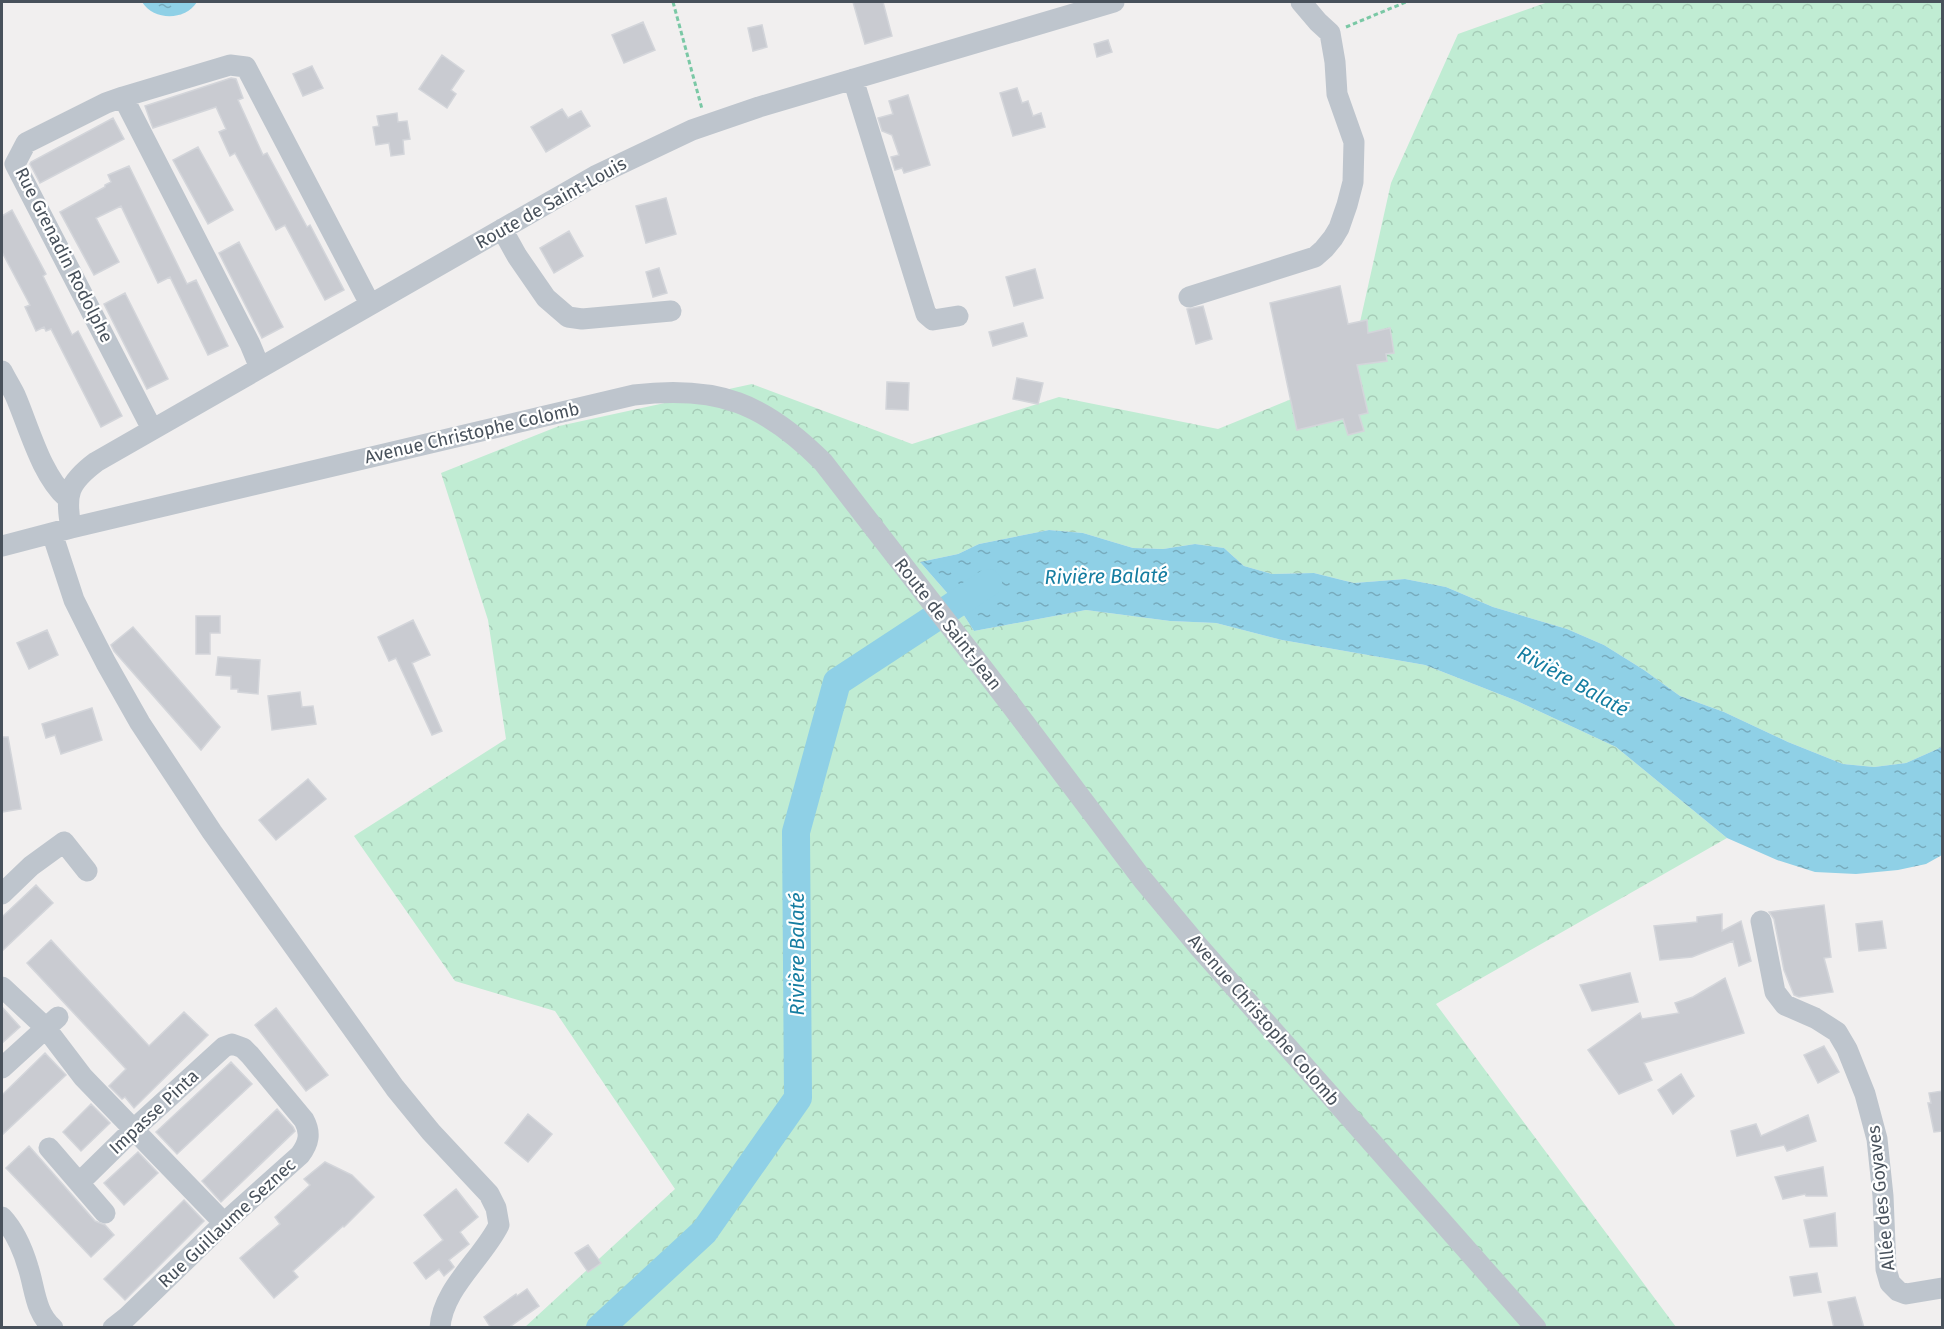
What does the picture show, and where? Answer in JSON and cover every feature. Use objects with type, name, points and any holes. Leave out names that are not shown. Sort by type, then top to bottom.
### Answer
[{"type":"street","name":"Route de Saint-Louis","points":[[67,498],[78,477],[86,469],[152,429],[595,176],[692,130],[853,79],[1114,2]]},
{"type":"street","points":[[1189,297],[1315,257],[1324,249],[1339,228],[1353,182],[1354,142],[1337,94],[1330,33],[1301,2]]},
{"type":"street","name":"Rue Grenadin Rodolphe","points":[[152,429],[15,164],[26,143],[106,103],[123,97],[230,65],[246,67],[370,304]]},
{"type":"street","points":[[853,79],[927,314],[933,320],[958,316]]},
{"type":"street","points":[[123,97],[250,344],[260,368]]},
{"type":"street","points":[[502,229],[517,256],[546,298],[568,317],[582,319],[671,310]]},
{"type":"street","points":[[2,371],[51,478],[67,498],[62,531],[74,600],[140,723],[206,822],[395,1088],[431,1132],[483,1186],[493,1202],[499,1225],[463,1276],[445,1307],[440,1328]]},
{"type":"street","name":"Avenue Christophe Colomb","points":[[2,545],[634,395],[666,391],[696,393],[725,399],[755,410],[779,423],[823,462],[890,547]]},
{"type":"street","name":"Route de Saint-Jean","points":[[890,547],[1008,701]]},
{"type":"street","name":"Avenue Christophe Colomb","points":[[1008,701],[1143,880],[1199,947],[1536,1328]]},
{"type":"street","points":[[2,894],[31,866],[64,842],[87,871]]},
{"type":"street","name":"Allée des Goyaves","points":[[1761,921],[1775,992],[1785,1005],[1815,1018],[1837,1032],[1847,1049],[1865,1094],[1872,1114],[1878,1148],[1890,1283],[1898,1291],[1906,1294],[1942,1288]]},
{"type":"street","points":[[2,987],[52,1022],[83,1077],[225,1223]]},
{"type":"street","points":[[2,1068],[52,1022]]},
{"type":"street","name":"Impasse Pinta","points":[[79,1183],[224,1047],[232,1044]]},
{"type":"street","name":"Rue Guillaume Seznec","points":[[120,1322],[300,1155],[308,1139],[309,1131],[304,1120],[250,1055],[243,1048],[232,1044]]},
{"type":"street","points":[[49,1148],[105,1213]]},
{"type":"street","points":[[2,1217],[17,1239],[28,1266],[42,1314],[53,1328]]},
{"type":"path","points":[[673,2],[706,125]]},
{"type":"path","points":[[1330,33],[1406,2]]},
{"type":"green space","points":[[1548,2],[1942,2],[1942,747],[1906,763],[1874,767],[1843,764],[1788,742],[1724,712],[1680,696],[1604,645],[1567,629],[1493,607],[1446,587],[1405,579],[1354,583],[1314,573],[1272,574],[1244,566],[1224,548],[1195,544],[1163,549],[1133,548],[1083,533],[1049,530],[979,544],[958,554],[920,562],[956,603],[974,631],[1086,610],[1170,621],[1216,623],[1282,640],[1425,665],[1517,701],[1616,747],[1727,838],[1436,1004],[1676,1327],[525,1327],[675,1189],[555,1011],[455,981],[354,836],[506,739],[488,620],[441,473],[559,426],[752,384],[912,444],[1059,397],[1218,429],[1348,376],[1391,183],[1458,34]]},
{"type":"water","points":[[142,2],[197,2],[185,13],[170,16],[154,13]]},
{"type":"water","points":[[1049,530],[1083,533],[1133,548],[1163,549],[1195,544],[1224,548],[1244,566],[1272,574],[1314,573],[1354,583],[1405,579],[1446,587],[1493,607],[1567,629],[1604,645],[1680,696],[1724,712],[1788,742],[1843,764],[1874,767],[1906,763],[1942,747],[1942,855],[1926,864],[1898,870],[1856,874],[1815,872],[1777,860],[1727,838],[1616,747],[1517,701],[1425,665],[1282,640],[1216,623],[1170,621],[1086,610],[974,631],[956,603],[920,562],[958,554],[979,544]]},
{"type":"building","points":[[853,2],[883,2],[892,36],[865,44]]},
{"type":"building","points":[[643,22],[655,50],[624,63],[612,35]]},
{"type":"building","points":[[762,25],[767,47],[753,51],[748,28]]},
{"type":"building","points":[[1108,40],[1112,52],[1097,57],[1094,44]]},
{"type":"building","points":[[442,55],[464,71],[451,90],[456,94],[447,108],[419,89]]},
{"type":"building","points":[[312,66],[323,88],[303,96],[293,74]]},
{"type":"building","points":[[231,78],[236,79],[243,98],[238,100],[263,155],[267,153],[307,227],[310,225],[344,290],[325,300],[285,225],[276,230],[235,153],[230,156],[219,132],[226,129],[216,107],[153,128],[145,106]]},
{"type":"building","points":[[1017,88],[1022,103],[1028,101],[1033,116],[1041,113],[1045,127],[1013,136],[1000,93]]},
{"type":"building","points":[[908,95],[930,165],[904,173],[902,168],[895,170],[891,157],[899,155],[892,135],[882,131],[878,118],[893,114],[889,101]]},
{"type":"building","points":[[562,109],[568,118],[581,111],[590,126],[546,152],[531,127]]},
{"type":"building","points":[[397,113],[398,122],[407,121],[410,139],[403,140],[404,154],[391,156],[389,143],[376,145],[373,127],[379,126],[377,116]]},
{"type":"building","points":[[113,118],[124,139],[40,183],[31,162]]},
{"type":"building","points":[[198,147],[233,210],[208,224],[173,160]]},
{"type":"building","points":[[129,166],[187,284],[196,280],[228,346],[208,355],[170,277],[158,283],[121,206],[96,218],[119,262],[94,275],[60,212],[105,187],[111,182],[108,175]]},
{"type":"building","points":[[666,198],[676,234],[646,243],[636,206]]},
{"type":"building","points":[[12,210],[46,274],[43,276],[72,335],[78,331],[122,416],[101,427],[51,329],[46,331],[44,327],[36,331],[25,307],[30,305],[2,252],[2,216]]},
{"type":"building","points":[[569,231],[583,256],[554,273],[540,248]]},
{"type":"building","points":[[239,242],[283,327],[262,338],[219,253]]},
{"type":"building","points":[[659,268],[667,293],[653,297],[646,272]]},
{"type":"building","points":[[1035,269],[1043,298],[1014,306],[1006,277]]},
{"type":"building","points":[[1340,286],[1348,324],[1367,320],[1368,333],[1390,328],[1394,353],[1386,354],[1387,361],[1357,365],[1368,413],[1359,415],[1364,431],[1348,435],[1343,419],[1297,430],[1270,303]]},
{"type":"building","points":[[125,293],[168,379],[147,389],[104,304]]},
{"type":"building","points":[[1203,306],[1212,339],[1196,344],[1187,309]]},
{"type":"building","points":[[1023,323],[1027,336],[993,346],[989,332]]},
{"type":"building","points":[[1017,378],[1043,383],[1038,404],[1013,399]]},
{"type":"building","points":[[887,382],[909,383],[908,410],[886,409]]},
{"type":"building","points":[[196,616],[220,616],[220,633],[210,633],[210,654],[196,654]]},
{"type":"building","points":[[413,620],[430,655],[412,663],[442,731],[432,735],[396,658],[389,661],[378,637]]},
{"type":"building","points":[[133,627],[220,727],[201,750],[114,651],[111,645]]},
{"type":"building","points":[[47,630],[58,655],[29,669],[17,643]]},
{"type":"building","points":[[218,657],[260,660],[258,694],[231,689],[231,676],[216,675]]},
{"type":"building","points":[[300,692],[302,707],[313,706],[316,724],[272,730],[268,696]]},
{"type":"building","points":[[92,708],[102,740],[61,754],[55,735],[46,738],[42,724]]},
{"type":"building","points":[[2,737],[8,737],[21,809],[2,812]]},
{"type":"building","points":[[308,779],[326,799],[276,840],[259,820]]},
{"type":"building","points":[[36,885],[53,903],[2,951],[2,917]]},
{"type":"building","points":[[1824,905],[1831,957],[1824,958],[1833,992],[1799,997],[1794,995],[1784,970],[1774,919],[1769,912]]},
{"type":"building","points":[[1722,914],[1722,931],[1741,921],[1751,961],[1739,966],[1733,941],[1692,957],[1660,960],[1654,926],[1697,922],[1697,917]]},
{"type":"building","points":[[1882,921],[1886,948],[1859,951],[1856,924]]},
{"type":"building","points":[[51,940],[149,1046],[184,1012],[208,1035],[134,1108],[125,1097],[122,1099],[109,1086],[126,1069],[27,963]]},
{"type":"building","points":[[1630,973],[1638,1002],[1592,1011],[1580,985]]},
{"type":"building","points":[[1725,978],[1744,1033],[1644,1063],[1652,1080],[1619,1094],[1588,1050],[1640,1013],[1642,1019],[1679,1013],[1675,1003],[1693,997]]},
{"type":"building","points":[[2,1007],[20,1027],[2,1043]]},
{"type":"building","points":[[276,1008],[328,1075],[306,1091],[255,1025]]},
{"type":"building","points":[[1824,1046],[1839,1072],[1818,1083],[1804,1055]]},
{"type":"building","points":[[45,1053],[66,1075],[2,1135],[2,1095]]},
{"type":"building","points":[[231,1062],[252,1084],[177,1154],[156,1132]]},
{"type":"building","points":[[1681,1074],[1694,1096],[1673,1114],[1658,1090]]},
{"type":"building","points":[[1942,1091],[1942,1131],[1934,1132],[1928,1103],[1931,1103],[1929,1093]]},
{"type":"building","points":[[91,1104],[110,1123],[81,1151],[63,1132]]},
{"type":"building","points":[[277,1109],[295,1131],[221,1202],[202,1181]]},
{"type":"building","points":[[528,1114],[552,1134],[528,1162],[505,1143]]},
{"type":"building","points":[[1808,1115],[1816,1141],[1787,1151],[1784,1145],[1737,1156],[1731,1131],[1756,1124],[1761,1136]]},
{"type":"building","points":[[29,1146],[95,1221],[105,1225],[114,1235],[91,1257],[6,1168]]},
{"type":"building","points":[[138,1152],[158,1173],[124,1205],[104,1183]]},
{"type":"building","points":[[325,1162],[352,1175],[374,1197],[344,1227],[293,1271],[298,1277],[274,1298],[240,1258],[280,1224],[275,1217],[310,1185],[304,1179]]},
{"type":"building","points":[[1823,1167],[1827,1196],[1806,1196],[1805,1194],[1783,1199],[1775,1177]]},
{"type":"building","points":[[456,1189],[478,1217],[460,1232],[469,1244],[449,1260],[454,1267],[444,1276],[439,1269],[426,1279],[414,1263],[443,1240],[424,1215]]},
{"type":"building","points":[[184,1200],[204,1221],[125,1300],[104,1279]]},
{"type":"building","points":[[1835,1213],[1837,1246],[1810,1247],[1804,1220]]},
{"type":"building","points":[[588,1245],[601,1263],[588,1272],[575,1253]]},
{"type":"building","points":[[1817,1273],[1821,1292],[1794,1296],[1790,1277]]},
{"type":"building","points":[[527,1289],[539,1306],[508,1328],[491,1328],[484,1317],[516,1294],[517,1296]]},
{"type":"building","points":[[1855,1297],[1864,1328],[1834,1328],[1828,1302]]},
{"type":"waterway","name":"Rivière Balaté","points":[[600,1328],[704,1232],[798,1098],[796,832],[837,682],[988,583]]}]
